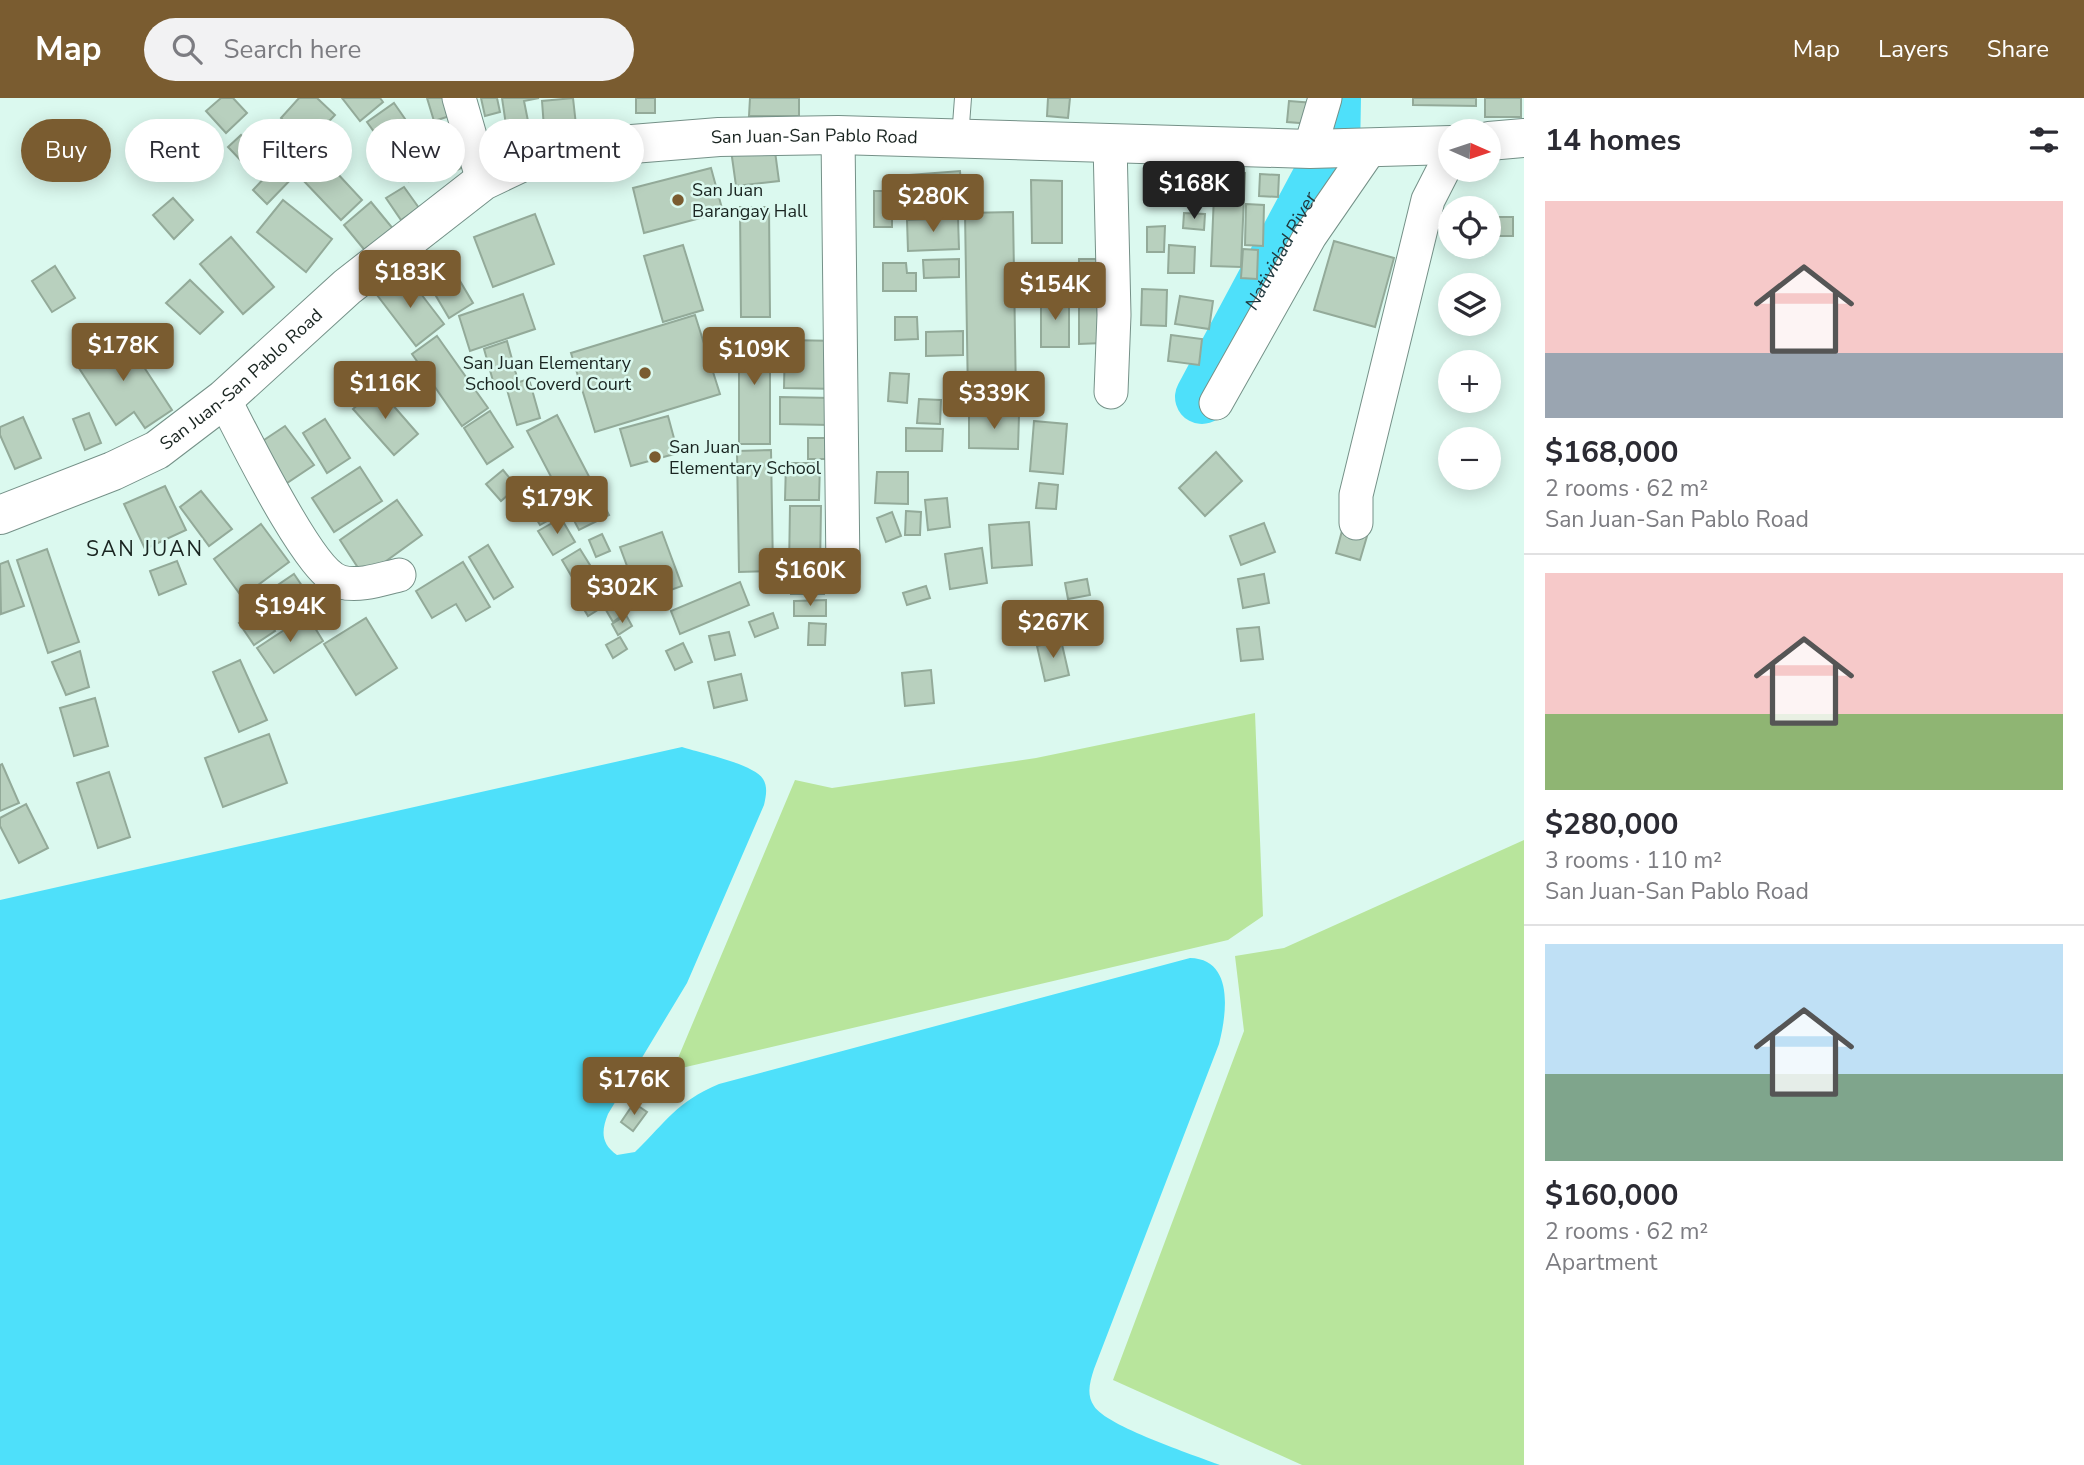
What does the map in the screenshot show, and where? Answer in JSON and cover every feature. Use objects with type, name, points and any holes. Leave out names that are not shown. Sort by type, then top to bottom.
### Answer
[{"type":"street","points":[[459,98],[479,167]]},
{"type":"street","points":[[1216,403],[1311,236],[1340,149],[1325,98]]},
{"type":"street","points":[[838,135],[843,572]]},
{"type":"street","name":"San Juan-San Pablo Road","points":[[644,142],[719,137],[838,135],[1340,149],[1438,145]]},
{"type":"street","points":[[1502,140],[1524,138]]},
{"type":"street","points":[[1110,142],[1114,315],[1111,392]]},
{"type":"street","points":[[1356,523],[1356,495],[1421,225],[1428,200],[1438,180]]},
{"type":"street","name":"San Juan-San Pablo Road","points":[[0,515],[113,471],[157,450],[224,399],[346,287],[482,182]]},
{"type":"street","points":[[224,399],[298,536],[325,571],[340,582],[362,583],[399,575]]},
{"type":"lane","points":[[960,138],[963,98]]},
{"type":"green space","points":[[1255,713],[1263,916],[1228,940],[673,1070],[795,780],[832,788],[1036,758]]},
{"type":"green space","points":[[1524,840],[1524,1465],[1302,1465],[1113,1380],[1244,1031],[1235,956],[1284,948]]},
{"type":"water","points":[[682,747],[738,764],[758,774],[766,785],[764,805],[687,983],[608,1114],[604,1126],[605,1142],[617,1155],[635,1152],[682,1105],[719,1084],[1190,958],[1204,961],[1221,977],[1224,990],[1224,1018],[1219,1044],[1094,1369],[1089,1392],[1094,1406],[1115,1422],[1220,1465],[0,1465],[0,900]]},
{"type":"building","points":[[221,98],[233,98],[247,113],[226,133],[224,119],[213,119],[206,111]]},
{"type":"building","points":[[299,98],[317,98],[335,115],[331,119],[281,118]]},
{"type":"building","points":[[342,98],[380,98],[383,102],[360,121]]},
{"type":"building","points":[[427,98],[447,98],[453,115],[433,119]]},
{"type":"building","points":[[481,98],[497,98],[500,112],[485,116]]},
{"type":"building","points":[[502,98],[539,98],[524,101],[528,119],[505,119]]},
{"type":"building","points":[[573,98],[575,119],[543,119],[542,101]]},
{"type":"building","points":[[636,98],[655,98],[655,113],[636,113]]},
{"type":"building","points":[[750,98],[799,98],[799,116],[749,116]]},
{"type":"building","points":[[1048,98],[1070,98],[1068,118],[1047,116]]},
{"type":"building","points":[[1413,98],[1476,98],[1476,106],[1413,105]]},
{"type":"building","points":[[1485,98],[1521,98],[1521,117],[1485,117]]},
{"type":"building","points":[[1289,101],[1314,103],[1312,124],[1287,122]]},
{"type":"building","points":[[394,103],[405,119],[371,119]]},
{"type":"building","points":[[238,138],[238,157],[228,147]]},
{"type":"building","points":[[774,144],[779,181],[736,186],[731,150]]},
{"type":"building","points":[[465,152],[470,164],[465,166]]},
{"type":"building","name":"San Juan Barangay Hall","points":[[711,168],[723,212],[644,233],[633,188]]},
{"type":"building","points":[[1180,168],[1206,169],[1205,185],[1179,184]]},
{"type":"building","points":[[960,171],[963,211],[912,214],[910,175]]},
{"type":"building","points":[[1215,171],[1245,173],[1241,267],[1211,266]]},
{"type":"building","points":[[1260,174],[1279,175],[1278,197],[1259,196]]},
{"type":"building","points":[[1151,176],[1168,177],[1168,196],[1151,195]]},
{"type":"building","points":[[1031,180],[1062,181],[1062,243],[1032,243]]},
{"type":"building","points":[[260,182],[288,182],[267,204],[253,190]]},
{"type":"building","points":[[305,182],[345,182],[362,200],[341,220]]},
{"type":"building","points":[[404,187],[419,208],[401,220],[386,198]]},
{"type":"building","points":[[874,191],[892,191],[892,227],[874,227]]},
{"type":"building","points":[[173,198],[193,220],[174,239],[153,215]]},
{"type":"building","points":[[283,200],[332,239],[306,272],[257,232]]},
{"type":"building","points":[[371,202],[394,230],[367,253],[344,225]]},
{"type":"building","points":[[1246,204],[1264,205],[1263,246],[1245,245]]},
{"type":"building","points":[[740,207],[769,207],[770,317],[741,317]]},
{"type":"building","points":[[1013,212],[1016,397],[968,398],[965,213]]},
{"type":"building","points":[[1184,213],[1205,214],[1204,230],[1183,228]]},
{"type":"building","points":[[535,214],[554,264],[493,287],[474,237]]},
{"type":"building","points":[[1501,217],[1513,217],[1513,236],[1501,236]]},
{"type":"building","points":[[958,218],[959,249],[908,251],[907,220]]},
{"type":"building","points":[[1165,226],[1164,252],[1147,252],[1147,227]]},
{"type":"building","points":[[231,237],[274,287],[243,314],[200,264]]},
{"type":"building","points":[[1334,241],[1394,258],[1375,327],[1314,310]]},
{"type":"building","points":[[683,245],[703,310],[663,322],[644,256]]},
{"type":"building","points":[[1169,245],[1195,247],[1194,273],[1168,273]]},
{"type":"building","points":[[1243,249],[1258,250],[1257,279],[1241,278]]},
{"type":"building","points":[[444,254],[473,303],[449,318],[420,269]]},
{"type":"building","points":[[959,259],[959,277],[924,278],[923,260]]},
{"type":"building","points":[[1079,259],[1103,259],[1103,343],[1079,344]]},
{"type":"building","points":[[883,263],[906,263],[907,273],[916,273],[916,291],[883,291]]},
{"type":"building","points":[[55,266],[75,298],[52,312],[32,281]]},
{"type":"building","points":[[405,273],[444,324],[416,346],[377,295]]},
{"type":"building","points":[[190,280],[223,312],[200,334],[166,303]]},
{"type":"building","points":[[1142,289],[1167,290],[1166,326],[1141,325]]},
{"type":"building","points":[[523,294],[535,329],[470,351],[459,316]]},
{"type":"building","points":[[1180,296],[1213,301],[1209,329],[1175,324]]},
{"type":"building","points":[[1041,297],[1069,297],[1069,347],[1041,347]]},
{"type":"building","name":"San Juan Elementary School Coverd Court","points":[[695,315],[720,394],[595,432],[571,353]]},
{"type":"building","points":[[895,317],[917,317],[918,339],[895,340]]},
{"type":"building","points":[[739,330],[770,330],[770,444],[739,444]]},
{"type":"building","points":[[963,331],[963,355],[926,356],[926,332]]},
{"type":"building","points":[[121,332],[172,410],[145,428],[134,412],[116,425],[75,362]]},
{"type":"building","points":[[1171,335],[1202,339],[1199,365],[1168,361]]},
{"type":"building","points":[[437,336],[488,408],[462,426],[412,354]]},
{"type":"building","points":[[785,340],[840,341],[839,389],[784,388]]},
{"type":"building","points":[[507,341],[518,381],[495,388],[484,349]]},
{"type":"building","points":[[890,373],[909,374],[907,403],[888,401]]},
{"type":"building","points":[[529,379],[540,418],[517,425],[506,386]]},
{"type":"building","points":[[377,387],[418,434],[394,455],[353,409]]},
{"type":"building","points":[[780,397],[831,398],[830,425],[780,424]]},
{"type":"building","points":[[919,399],[941,400],[940,424],[917,423]]},
{"type":"building","points":[[490,411],[513,447],[487,464],[464,428]]},
{"type":"building","points":[[89,413],[101,443],[85,450],[73,419]]},
{"type":"building","points":[[969,414],[1019,415],[1018,449],[969,448]]},
{"type":"building","points":[[557,415],[609,515],[579,530],[527,431]]},
{"type":"building","points":[[668,416],[678,453],[631,466],[620,429]]},
{"type":"building","points":[[23,417],[41,458],[15,469],[0,435],[0,427]]},
{"type":"building","points":[[325,419],[350,458],[327,473],[303,433]]},
{"type":"building","points":[[1034,421],[1067,424],[1063,474],[1030,471]]},
{"type":"building","points":[[285,426],[314,465],[281,487],[255,446]]},
{"type":"building","points":[[906,428],[943,429],[942,451],[906,451]]},
{"type":"building","points":[[808,438],[834,438],[833,459],[808,459]]},
{"type":"building","points":[[771,450],[773,571],[739,572],[737,451]]},
{"type":"building","points":[[1216,452],[1242,481],[1205,516],[1179,488]]},
{"type":"building","points":[[786,463],[820,463],[819,500],[785,500]]},
{"type":"building","points":[[360,467],[382,501],[334,532],[312,498]]},
{"type":"building","points":[[503,470],[517,487],[501,501],[486,484]]},
{"type":"building","points":[[877,472],[908,472],[908,504],[875,503]]},
{"type":"building","points":[[536,478],[558,515],[540,525],[518,489]]},
{"type":"building","points":[[1039,483],[1058,485],[1056,509],[1036,508]]},
{"type":"building","points":[[165,486],[186,530],[145,549],[124,504]]},
{"type":"building","points":[[201,491],[232,529],[209,546],[180,507]]},
{"type":"building","points":[[947,498],[950,527],[928,530],[925,500]]},
{"type":"building","points":[[397,500],[422,535],[364,577],[340,540]]},
{"type":"building","points":[[790,506],[821,506],[820,569],[789,569]]},
{"type":"building","points":[[906,511],[921,512],[920,535],[905,535]]},
{"type":"building","points":[[892,512],[901,536],[886,542],[877,518]]},
{"type":"building","points":[[561,518],[575,542],[553,555],[538,531]]},
{"type":"building","points":[[1345,520],[1370,526],[1360,560],[1336,553]]},
{"type":"building","points":[[1029,522],[1032,565],[992,568],[989,525]]},
{"type":"building","points":[[1264,523],[1275,552],[1241,565],[1230,536]]},
{"type":"building","points":[[261,524],[289,562],[242,597],[214,559]]},
{"type":"building","points":[[662,532],[682,586],[640,601],[620,547]]},
{"type":"building","points":[[602,534],[610,551],[596,557],[589,540]]},
{"type":"building","points":[[488,545],[513,587],[494,599],[469,557]]},
{"type":"building","points":[[982,548],[987,583],[950,589],[945,554]]},
{"type":"building","points":[[47,549],[79,642],[48,653],[17,560]]},
{"type":"building","points":[[580,549],[598,578],[579,589],[562,560]]},
{"type":"building","points":[[8,561],[24,606],[1,614],[0,564]]},
{"type":"building","points":[[177,561],[186,584],[159,595],[150,571]]},
{"type":"building","points":[[463,562],[490,607],[466,621],[456,604],[432,618],[416,591]]},
{"type":"building","points":[[294,574],[313,602],[285,622],[266,593]]},
{"type":"building","points":[[1264,574],[1269,603],[1243,608],[1238,579]]},
{"type":"building","points":[[791,575],[824,575],[824,594],[791,594]]},
{"type":"building","points":[[1087,579],[1090,595],[1068,599],[1065,583]]},
{"type":"building","points":[[740,582],[749,605],[680,634],[671,611]]},
{"type":"building","points":[[603,585],[612,601],[588,616],[578,599]]},
{"type":"building","points":[[926,586],[930,598],[907,605],[903,593]]},
{"type":"building","points":[[826,600],[826,616],[794,616],[794,601]]},
{"type":"building","points":[[618,603],[624,614],[613,622],[606,610]]},
{"type":"building","points":[[260,608],[275,631],[254,645],[239,623]]},
{"type":"building","points":[[773,613],[778,628],[755,637],[749,622]]},
{"type":"building","points":[[307,615],[323,641],[274,673],[257,648]]},
{"type":"building","points":[[626,615],[632,626],[618,635],[612,624]]},
{"type":"building","points":[[366,618],[397,668],[356,695],[324,644]]},
{"type":"building","points":[[809,623],[826,624],[825,645],[808,645]]},
{"type":"building","points":[[1259,627],[1263,659],[1241,661],[1237,629]]},
{"type":"building","points":[[729,632],[735,655],[715,660],[709,636]]},
{"type":"building","points":[[620,637],[627,649],[613,658],[606,645]]},
{"type":"building","points":[[1061,640],[1069,675],[1045,681],[1037,646]]},
{"type":"building","points":[[683,643],[692,662],[675,670],[666,651]]},
{"type":"building","points":[[80,651],[89,687],[66,695],[52,662]]},
{"type":"building","points":[[240,660],[267,720],[239,732],[213,672]]},
{"type":"building","points":[[931,670],[934,703],[905,706],[902,673]]},
{"type":"building","points":[[741,674],[747,700],[714,708],[708,682]]},
{"type":"building","points":[[95,698],[108,746],[74,756],[60,708]]},
{"type":"building","points":[[269,734],[287,783],[223,807],[205,758]]},
{"type":"building","points":[[2,764],[19,803],[0,811],[0,765]]},
{"type":"building","points":[[109,772],[130,837],[98,848],[77,783]]},
{"type":"building","points":[[26,804],[48,848],[19,863],[0,826],[0,818]]},
{"type":"building","points":[[634,1103],[647,1112],[633,1131],[621,1122]]},
{"type":"waterway","name":"Natividad River","points":[[1202,397],[1333,152],[1334,98]]},
{"type":"place","name":"San Juan Barangay Hall","points":[[678,200]]},
{"type":"place","name":"San Juan Elementary School Coverd Court","points":[[645,373]]},
{"type":"place","name":"San Juan Elementary School","points":[[655,457]]},
{"type":"district","name":"SAN JUAN","points":[[145,549]]}]
